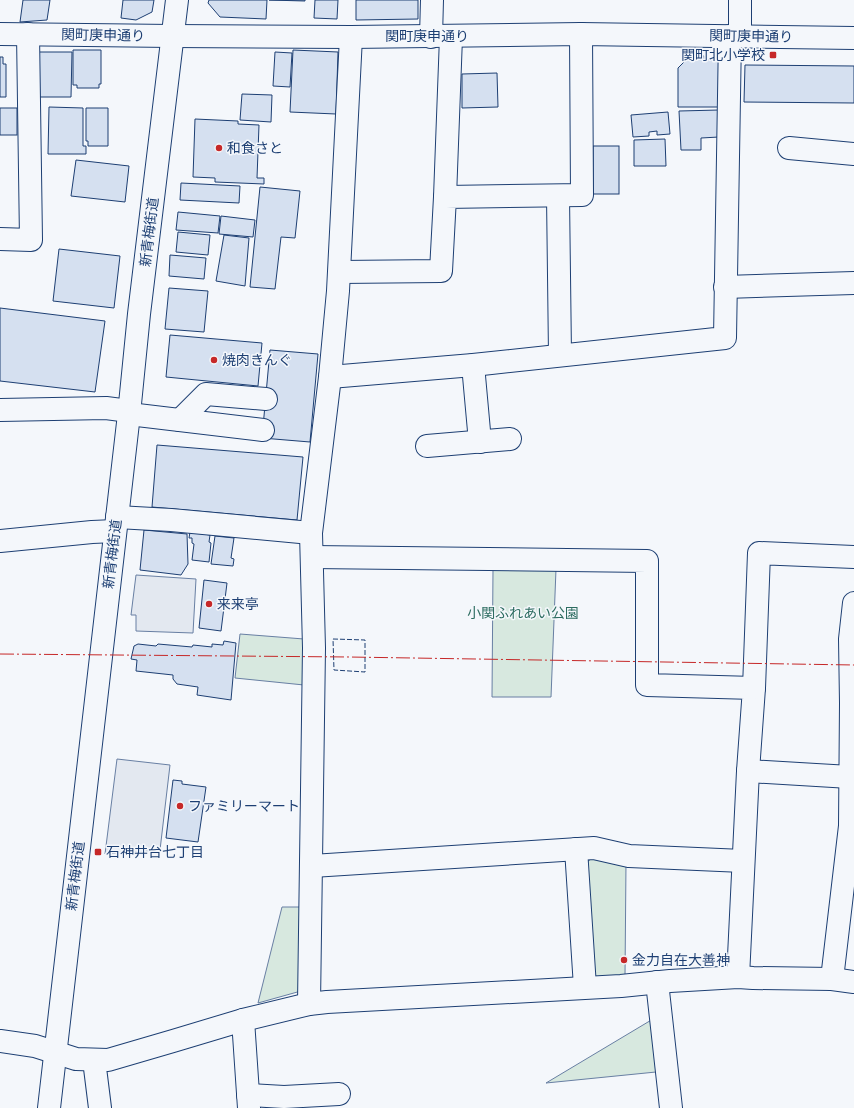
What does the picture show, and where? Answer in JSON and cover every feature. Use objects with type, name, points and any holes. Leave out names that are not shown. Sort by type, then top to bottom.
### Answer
[{"type":"street","name":"新青梅街道","points":[[49,1108],[139,314],[177,0]]},
{"type":"street","points":[[340,272],[441,270],[445,197],[441,37],[432,0]]},
{"type":"street","points":[[330,377],[473,365],[724,338],[735,36],[740,0]]},
{"type":"street","name":"関町庚申通り","points":[[0,34],[441,37],[580,34],[854,38]]},
{"type":"street","points":[[0,239],[31,240],[28,34]]},
{"type":"street","points":[[445,197],[582,195],[580,34]]},
{"type":"street","points":[[310,1004],[314,656],[311,533],[330,377],[340,272],[351,37]]},
{"type":"street","points":[[789,148],[854,154]]},
{"type":"street","points":[[558,196],[560,355]]},
{"type":"street","points":[[725,287],[854,282]]},
{"type":"street","points":[[473,365],[480,442]]},
{"type":"street","points":[[180,420],[206,394],[266,399]]},
{"type":"street","points":[[0,410],[106,408],[180,420],[263,430]]},
{"type":"street","points":[[427,446],[510,439]]},
{"type":"street","points":[[0,541],[92,532],[116,524],[171,520],[311,533]]},
{"type":"street","points":[[738,977],[743,861],[754,688],[759,553],[854,556]]},
{"type":"street","points":[[312,557],[647,561],[647,685],[754,688]]},
{"type":"street","points":[[832,979],[848,890],[852,704],[850,639],[854,605]]},
{"type":"street","points":[[748,772],[851,769]]},
{"type":"street","points":[[312,866],[594,848],[629,856],[743,861]]},
{"type":"street","points":[[576,849],[585,987]]},
{"type":"street","points":[[0,1041],[35,1046],[76,1059],[108,1060],[173,1042],[242,1020],[310,1004],[327,1002],[621,986],[657,982],[738,977],[832,979],[854,982]]},
{"type":"street","points":[[657,982],[671,1108]]},
{"type":"street","points":[[242,1020],[249,1101],[284,1097],[339,1094]]},
{"type":"street","points":[[94,1060],[100,1108]]},
{"type":"green space","name":"小関ふれあい公園","points":[[493,569],[556,569],[551,697],[492,697]]},
{"type":"green space","points":[[240,634],[304,639],[304,685],[235,678]]},
{"type":"green space","points":[[594,857],[626,863],[625,976],[596,977],[590,970],[584,864]]},
{"type":"green space","points":[[282,907],[300,907],[301,991],[258,1003]]},
{"type":"green space","points":[[653,1019],[656,1072],[546,1083]]},
{"type":"shaded area","points":[[136,575],[196,579],[193,633],[136,631],[136,615],[131,615]]},
{"type":"shaded area","points":[[117,759],[170,765],[160,850],[105,854]]},
{"type":"building","points":[[23,0],[50,0],[47,20],[20,22]]},
{"type":"building","points":[[123,0],[154,0],[152,12],[136,20],[121,18]]},
{"type":"building","points":[[209,0],[267,0],[266,19],[220,17],[208,3]]},
{"type":"building","points":[[269,0],[305,0],[305,1]]},
{"type":"building","points":[[315,0],[338,0],[337,19],[314,18]]},
{"type":"building","points":[[356,0],[418,0],[418,19],[356,20]]},
{"type":"building","points":[[73,50],[101,50],[101,84],[99,84],[99,88],[77,88],[77,85],[73,85]]},
{"type":"building","points":[[293,50],[338,52],[336,114],[290,112]]},
{"type":"building","points":[[37,52],[72,52],[71,97],[37,97]]},
{"type":"building","points":[[275,52],[292,53],[290,87],[273,86]]},
{"type":"building","points":[[690,56],[704,56],[704,59],[720,59],[720,107],[678,107],[678,68]]},
{"type":"building","points":[[0,57],[3,57],[3,64],[6,64],[6,97],[0,97]]},
{"type":"building","points":[[745,65],[854,66],[854,103],[744,102]]},
{"type":"building","points":[[497,73],[498,107],[462,108],[462,74]]},
{"type":"building","points":[[242,94],[272,95],[271,122],[240,120]]},
{"type":"building","points":[[49,107],[83,108],[83,146],[86,146],[86,154],[48,154]]},
{"type":"building","points":[[0,108],[17,108],[17,135],[0,135]]},
{"type":"building","points":[[86,108],[108,108],[108,146],[88,146],[88,141],[86,141]]},
{"type":"building","points":[[719,110],[719,137],[701,138],[701,150],[681,150],[679,111]]},
{"type":"building","points":[[668,112],[670,134],[657,135],[657,131],[649,132],[649,136],[633,137],[631,115]]},
{"type":"building","points":[[195,119],[238,121],[238,124],[259,125],[257,178],[264,178],[264,184],[215,182],[215,178],[193,177]]},
{"type":"building","points":[[665,139],[666,166],[634,166],[634,140]]},
{"type":"building","points":[[593,146],[619,146],[619,194],[593,194]]},
{"type":"building","points":[[76,160],[129,166],[125,202],[71,196]]},
{"type":"building","points":[[181,183],[240,186],[239,203],[180,200]]},
{"type":"building","points":[[260,187],[300,191],[295,238],[281,237],[275,289],[250,287]]},
{"type":"building","points":[[178,212],[220,216],[218,233],[176,230]]},
{"type":"building","points":[[221,216],[255,220],[253,237],[219,234]]},
{"type":"building","points":[[178,232],[210,235],[208,255],[176,252]]},
{"type":"building","points":[[224,235],[249,238],[245,286],[216,281]]},
{"type":"building","points":[[59,249],[120,256],[114,308],[53,301]]},
{"type":"building","points":[[170,255],[206,258],[204,279],[169,276]]},
{"type":"building","points":[[169,288],[208,291],[204,332],[165,329]]},
{"type":"building","points":[[0,308],[105,321],[95,392],[0,381]]},
{"type":"building","name":"焼肉きんぐ","points":[[170,335],[262,343],[258,386],[166,377]]},
{"type":"building","points":[[270,350],[318,354],[310,442],[262,438]]},
{"type":"building","points":[[157,445],[303,457],[297,520],[152,507]]},
{"type":"building","points":[[144,530],[187,534],[188,564],[181,575],[140,570]]},
{"type":"building","points":[[190,532],[210,535],[209,542],[211,543],[209,562],[192,560],[194,544],[192,543],[192,538],[189,538]]},
{"type":"building","points":[[215,536],[234,538],[231,558],[234,559],[233,566],[211,564]]},
{"type":"building","points":[[204,580],[227,583],[221,631],[199,628]]},
{"type":"building","points":[[224,641],[236,643],[231,700],[197,695],[198,687],[177,684],[173,679],[173,675],[136,671],[137,660],[131,659],[134,646],[138,644],[156,646],[158,644],[212,647],[212,644],[223,645]]},
{"type":"building","points":[[173,780],[182,781],[182,784],[206,787],[198,842],[166,838]]},
{"type":"fence","points":[[333,639],[365,640],[365,672],[334,670],[333,639]]},
{"type":"power","points":[[0,654],[349,657],[854,665]]},
{"type":"place","name":"関町北小学校","points":[[773,55]]},
{"type":"place","name":"和食さと","points":[[219,148]]},
{"type":"place","name":"焼肉きんぐ","points":[[214,360]]},
{"type":"place","name":"来来亭","points":[[209,604]]},
{"type":"place","name":"ファミリーマート","points":[[180,806]]},
{"type":"place","name":"石神井台七丁目","points":[[98,852]]},
{"type":"place","name":"金力自在大善神","points":[[624,960]]}]
